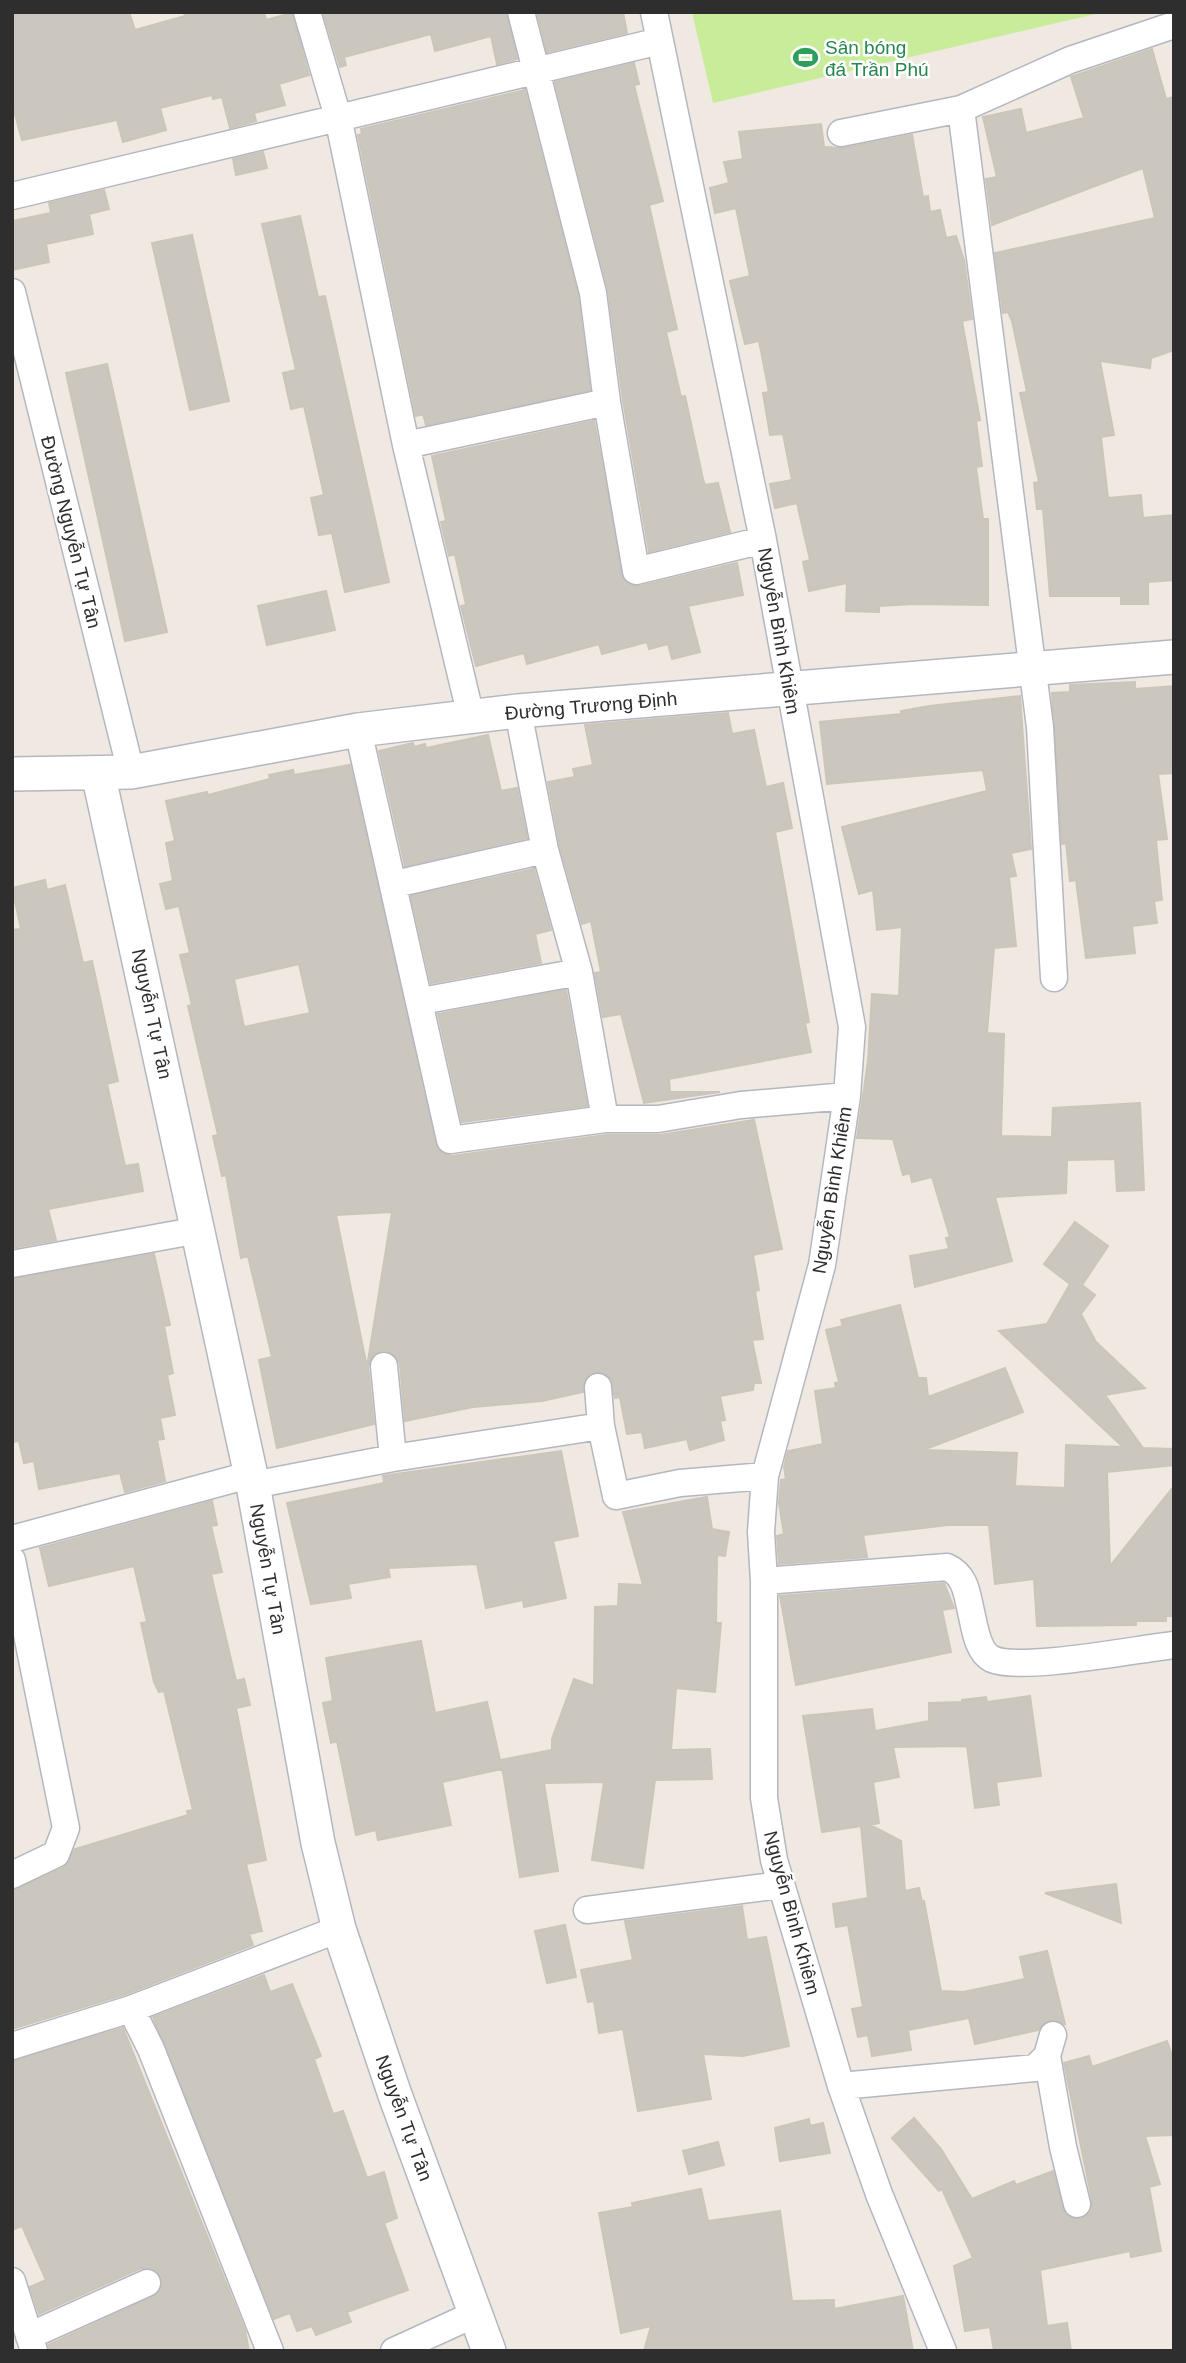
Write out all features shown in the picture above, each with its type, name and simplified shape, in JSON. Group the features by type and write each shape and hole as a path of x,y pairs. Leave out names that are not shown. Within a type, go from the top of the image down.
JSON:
{"street":[{"path":"307,12 338,117 406,445 471,717"},
{"path":"520,12 593,293 607,402 636,571 763,540"},
{"name":"Nguyễn Bình Khiêm","path":"654,12 763,540 852,1027 847,1096 822,1265 765,1476 761,1532 764,1581 764,1798 780,1885 841,2086 879,2194 943,2351"},
{"path":"841,133 961,109 1070,60 1174,25"},
{"path":"12,197 660,41"},
{"path":"961,109 1033,667 1049,849 1054,978"},
{"name":"Đường Nguyễn Tự Tân","path":"12,292 131,772"},
{"path":"406,445 607,402"},
{"name":"Đường Trương Định","path":"12,774 131,772 358,730 518,711 790,691 1033,667 1174,657"},
{"path":"518,711 545,850 579,972 605,1119"},
{"path":"358,730 395,884 450,1140 605,1119 658,1119 741,1105 847,1096"},
{"name":"Nguyễn Tự Tân","path":"97,773 199,1230 251,1480 318,1843 340,1929 395,2095 489,2351"},
{"path":"395,884 545,850"},
{"path":"421,1001 579,972"},
{"path":"12,1264 199,1230"},
{"path":"384,1366 393,1458"},
{"path":"598,1387 601,1426 617,1496 680,1483 765,1476"},
{"path":"12,1539 251,1480 601,1426"},
{"path":"12,1560 66,1828 56,1854 12,1875"},
{"path":"764,1581 947,1567 959,1572 965,1584 984,1653 993,1659 1031,1662 1174,1645"},
{"path":"587,1910 780,1885"},
{"path":"12,2046 131,2008 340,1929"},
{"path":"131,2008 151,2049 270,2351"},
{"path":"841,2086 998,2074 1035,2068 1050,2046 1063,2147 1077,2204"},
{"path":"12,2281 32,2343 147,2283"},
{"path":"394,2351 475,2314"}],"green space":[{"name":"Sân bóng đá Trần Phú","path":"692,12 1104,12 713,103"}],"building":[{"path":"12,12 129,12 135,30 185,16 184,12 264,12 266,20 292,13 309,75 279,84 285,105 254,113 256,121 230,128 222,97 213,99 212,95 160,108 166,130 123,142 117,120 22,140 12,103"},
{"path":"323,12 506,12 517,59 497,64 491,36 435,51 431,34 344,57 346,65 340,67"},
{"path":"537,12 623,12 627,33 547,52"},
{"path":"1152,49 1166,99 1174,97 1174,350 1151,358 1150,368 1100,361 1114,435 1101,437 1108,498 1141,495 1143,518 1174,515 1174,580 1148,582 1148,604 1121,604 1121,596 1050,596 1043,509 1037,509 1034,483 1039,482 1020,393 1027,392 1012,321 1008,312 1003,313 995,253 1155,218 1143,168 992,225 986,179 997,177 983,117 1021,109 1026,133 1084,118 1071,77"},
{"path":"634,63 639,84 634,85 663,201 649,205 677,329 666,332 681,397 685,396 703,479 705,485 718,483 730,532 649,552 623,400 608,289 555,82"},
{"path":"525,90 578,296 590,390 426,425 423,414 416,416 358,135 362,134 361,129"},
{"path":"821,124 824,147 844,148 912,135 923,197 928,196 930,212 940,210 946,238 956,236 964,260 972,319 962,321 980,420 976,421 982,466 976,467 983,519 988,519 988,605 914,604 879,606 879,612 846,611 847,583 809,591 803,562 810,560 797,503 775,508 770,484 792,480 783,434 770,435 763,393 769,392 759,341 745,344 730,281 750,276 736,208 715,213 710,188 729,183 724,162 743,159 739,132"},
{"path":"263,152 267,168 236,175 233,159"},
{"path":"104,190 109,209 89,214 93,234 46,244 49,262 12,270 12,221 51,213 49,203"},
{"path":"300,216 318,297 325,296 389,582 345,592 332,533 319,535 311,498 324,495 304,406 291,409 283,373 296,370 262,224"},
{"path":"192,235 229,401 190,410 152,243"},
{"path":"107,364 167,632 125,641 66,373"},
{"path":"594,421 624,581 640,586 737,563 743,595 688,606 700,652 672,659 668,644 649,649 647,642 602,654 599,644 527,664 524,653 476,666 461,606 466,605 455,554 449,556 441,522 446,521 432,456"},
{"path":"326,591 335,630 267,645 258,606"},
{"path":"1135,682 1135,689 1174,686 1174,773 1158,774 1167,839 1156,840 1162,900 1154,901 1157,923 1132,926 1135,953 1086,958 1076,880 1070,881 1066,843 1062,844 1052,693 1070,692 1070,685"},
{"path":"1020,696 1031,849 1011,853 1016,876 1009,877 1016,946 994,948 987,1033 1004,1034 1001,1136 1052,1137 1053,1108 1140,1103 1144,1190 1117,1191 1115,1159 1067,1160 1066,1193 995,1197 1012,1261 915,1287 910,1256 949,1249 946,1238 950,1237 932,1177 912,1182 910,1173 903,1175 893,1139 857,1138 868,1061 872,994 899,996 902,927 877,930 873,890 859,894 842,827 987,791 983,770 827,784 820,722 901,714 901,711 929,706"},
{"path":"728,713 732,734 754,730 766,787 783,783 792,828 775,832 809,1022 805,1023 811,1052 669,1079 670,1092 720,1092 644,1103 621,1014 603,1017 595,973 601,972 591,921 582,924 560,846 548,782 575,777 573,769 593,765 585,725"},
{"path":"488,735 501,791 517,788 527,838 405,866 379,751 413,743 414,747 425,744 426,748"},
{"path":"350,765 439,1151 452,1156 606,1135 660,1135 754,1120 782,1249 753,1255 759,1290 755,1291 763,1339 752,1340 761,1383 754,1383 753,1390 720,1396 725,1420 720,1421 724,1440 690,1450 687,1439 645,1448 642,1432 627,1434 620,1397 615,1398 611,1379 597,1371 584,1380 583,1392 542,1401 473,1407 405,1421 400,1364 391,1352 383,1350 374,1354 368,1367 374,1424 277,1448 259,1360 272,1357 248,1256 241,1258 226,1175 222,1176 213,1136 218,1135 188,1006 192,1005 180,955 190,953 179,906 166,909 160,884 173,881 166,843 175,841 166,801 207,792 208,795 270,779 269,775 293,770 294,775","holes":["299,964 310,1013 244,1027 234,979","392,1212 367,1367 336,1215"]},
{"path":"534,869 551,930 535,934 541,963 431,983 411,896"},
{"path":"45,880 47,890 65,885 83,963 92,961 118,1081 107,1084 125,1166 138,1164 143,1191 48,1209 56,1240 12,1248 12,930 21,929 12,888"},
{"path":"566,990 587,1106 462,1122 438,1014"},
{"path":"1075,1222 1108,1246 1082,1285 1095,1295 1081,1314 1096,1342 1145,1388 1105,1395 1143,1448 1174,1449 1174,1465 1107,1472 1110,1566 1174,1486 1174,1616 1166,1616 1166,1621 1136,1621 1136,1625 1037,1626 1034,1579 995,1584 989,1525 948,1525 863,1535 867,1557 779,1564 777,1536 784,1534 779,1503 781,1480 786,1479 784,1467 788,1451 823,1444 815,1391 836,1388 835,1383 839,1382 826,1330 843,1326 841,1320 900,1305 918,1378 926,1378 928,1397 1005,1368 1023,1412 923,1450 1017,1453 1015,1486 1065,1488 1066,1445 1123,1447 999,1331 1047,1324 1070,1284 1044,1264"},
{"path":"154,1254 170,1325 164,1326 173,1373 167,1375 175,1415 160,1418 164,1439 157,1440 165,1481 125,1492 120,1473 39,1489 34,1461 24,1463 19,1441 12,1442 12,1279"},
{"path":"561,1451 578,1536 553,1541 566,1598 524,1607 523,1600 486,1608 477,1564 388,1568 390,1577 348,1584 351,1598 311,1604 287,1503 384,1483 383,1476"},
{"path":"707,1497 712,1529 729,1532 725,1556 717,1555 716,1623 721,1623 715,1692 676,1688 671,1750 710,1749 712,1779 655,1780 643,1868 592,1860 604,1782 544,1783 558,1871 520,1877 501,1760 552,1750 552,1739 574,1679 594,1686 595,1607 618,1606 619,1584 643,1585 623,1512"},
{"path":"212,1501 217,1525 211,1526 222,1572 211,1574 236,1681 244,1679 250,1705 236,1708 266,1860 246,1864 262,1931 249,1934 253,1945 126,1994 12,2029 12,1891 63,1868 75,1849 188,1815 187,1811 193,1810 164,1691 159,1692 154,1682 141,1623 147,1622 134,1566 49,1586 40,1548"},
{"path":"944,1583 954,1608 942,1610 951,1652 796,1685 780,1596"},
{"path":"421,1641 435,1713 487,1702 502,1769 442,1782 451,1825 378,1840 376,1830 356,1835 337,1741 331,1743 323,1703 333,1701 326,1658"},
{"path":"1030,1696 1041,1776 996,1782 999,1805 975,1808 967,1746 893,1747 899,1777 873,1782 879,1823 870,1825 901,1841 905,1891 919,1888 922,1902 924,1901 941,1991 963,1992 1025,1979 1020,1957 1047,1951 1065,2024 1050,2020 1038,2030 975,2044 969,2018 908,2030 911,2050 872,2056 868,2035 858,2037 852,2009 863,2007 848,1925 836,1927 833,1904 868,1898 861,1826 822,1832 803,1716 872,1709 875,1731 929,1721 929,1703 962,1702 986,1697 987,1702"},
{"path":"1116,1884 1121,1923 1045,1893"},
{"path":"742,1906 747,1940 766,1937 789,2046 743,2056 703,2054 711,2099 638,2111 623,2029 599,2033 594,2001 588,2002 581,1970 633,1960 625,1921"},
{"path":"565,1925 576,1977 547,1983 535,1931"},
{"path":"264,1975 270,1992 292,1984 321,2056 314,2059 333,2114 343,2111 367,2178 384,2172 397,2218 384,2223 408,2290 347,2312 351,2322 316,2335 312,2326 297,2331 290,2313 274,2319 153,2017"},
{"path":"123,2028 245,2330 249,2351 49,2351 48,2345 153,2297 163,2284 157,2271 141,2268 39,2314 30,2287 46,2280 22,2226 12,2230 12,2061"},
{"path":"1167,2041 1174,2061 1174,2135 1145,2136 1160,2184 1149,2187 1161,2251 1131,2257 1130,2251 1040,2270 1047,2326 1067,2323 1071,2351 994,2351 990,2327 965,2331 954,2266 973,2258 942,2189 939,2191 892,2138 914,2118 941,2149 972,2199 1014,2181 1016,2185 1053,2171 1065,2214 1081,2219 1092,2209 1092,2200 1064,2063 1089,2056 1092,2067"},
{"path":"809,2119 810,2126 823,2123 830,2153 780,2161 775,2128"},
{"path":"718,2142 724,2165 689,2174 683,2151"},
{"path":"701,2189 708,2221 780,2211 792,2301 834,2300 834,2309 903,2296 913,2351 644,2351 651,2326 621,2333 599,2213 633,2207 632,2203"}],"place":[{"name":"Sân bóng đá Trần Phú","path":"805,58"}]}
